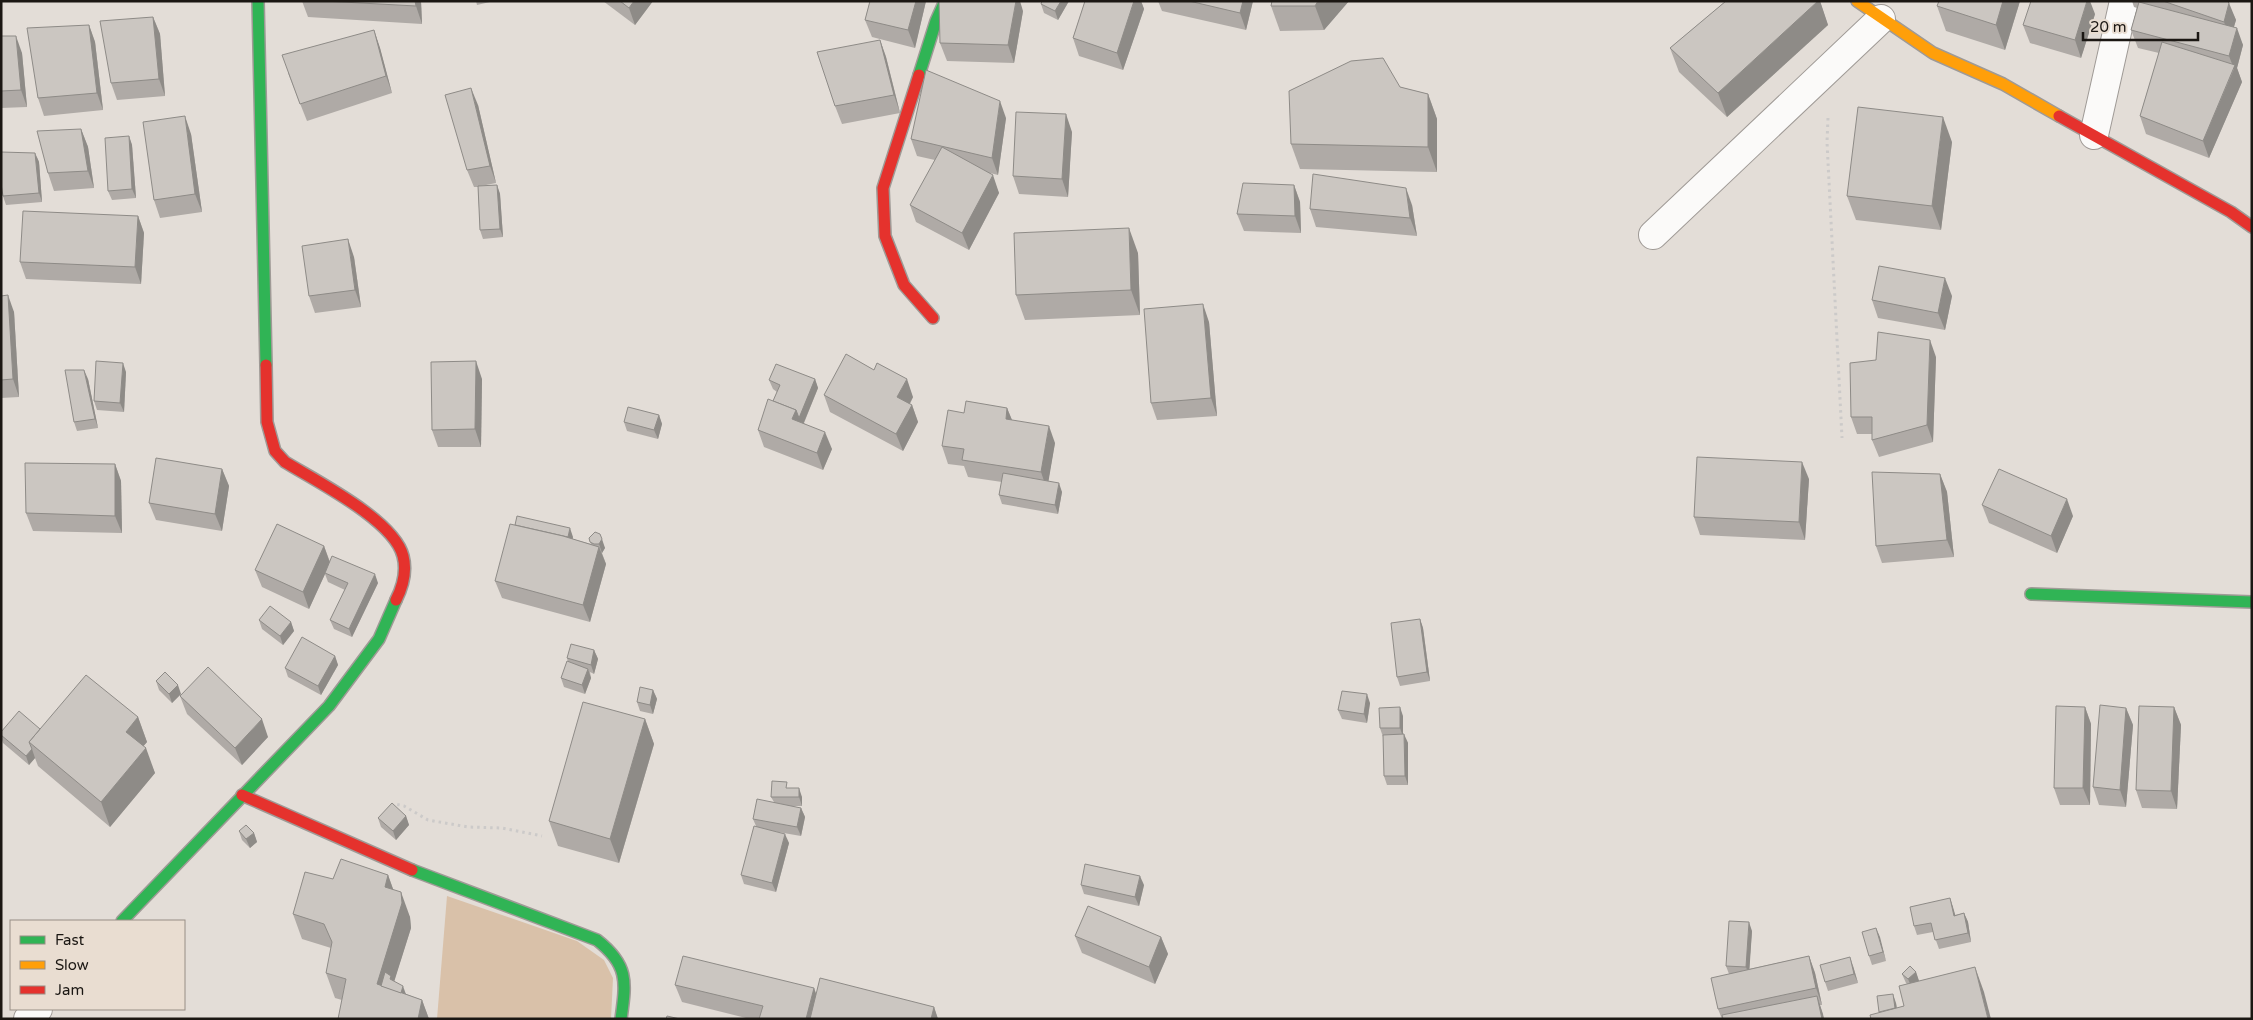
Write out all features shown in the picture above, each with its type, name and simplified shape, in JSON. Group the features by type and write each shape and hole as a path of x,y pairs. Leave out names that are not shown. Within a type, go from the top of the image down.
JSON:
{"street":[{"path":"123,920 242,794 329,706 379,639 404,584 403,555 391,535 364,510 285,462 275,452 267,422 258,1"},
{"path":"933,318 904,285 885,236 883,188 936,20 945,1"},
{"path":"1857,1 1933,53 2003,84 2231,212 2252,227"},
{"path":"2094,135 2124,1"},
{"path":"1653,235 1881,19"},
{"path":"2031,594 2252,602"},
{"path":"242,794 399,865 597,940 611,950 621,961 625,986 620,1019"},
{"path":"28,1019 37,1010"}],"path":[{"path":"1830,68 1826,142 1842,438"},
{"path":"363,849 373,832 395,804 404,806 428,820 468,827 502,828 542,836"}],"shaded area":[{"path":"447,896 577,941 604,960 613,978 611,1019 437,1019"}],"building":[{"path":"324,1 415,1 416,6"},
{"path":"620,1 634,1 629,8"},
{"path":"870,1 916,1 908,30 865,20"},
{"path":"939,1 1016,1 1008,45 940,43"},
{"path":"1042,1 1061,1 1055,11 1041,4"},
{"path":"1085,1 1134,1 1117,53 1073,38"},
{"path":"1189,1 1243,1 1240,13"},
{"path":"1272,1 1318,1 1315,6 1271,6"},
{"path":"1726,1 1818,1 1718,93 1670,48"},
{"path":"1939,1 2003,1 1996,25 1937,6"},
{"path":"2031,1 2087,1 2075,40 2023,25"},
{"path":"2163,1 2227,1 2229,3 2224,22"},
{"path":"2139,2 2237,28 2229,56 2131,30"},
{"path":"153,17 159,79 111,83 100,21"},
{"path":"89,25 97,93 38,98 27,28"},
{"path":"374,30 386,76 300,104 282,55"},
{"path":"1,36 16,36 21,90 1,91"},
{"path":"880,40 894,95 835,106 817,52"},
{"path":"2162,42 2235,65 2203,141 2140,116"},
{"path":"1383,58 1400,87 1428,94 1428,147 1291,144 1289,91 1351,61"},
{"path":"926,70 1000,101 992,158 911,139"},
{"path":"471,88 490,166 467,170 445,95"},
{"path":"1858,107 1943,117 1932,206 1847,196"},
{"path":"1016,112 1066,114 1062,179 1013,176"},
{"path":"185,116 195,194 154,200 143,122"},
{"path":"81,129 88,171 48,173 37,131"},
{"path":"129,136 132,189 108,191 105,138"},
{"path":"942,147 993,175 962,233 910,205"},
{"path":"1,152 35,153 39,193 3,196"},
{"path":"1313,174 1406,188 1410,218 1310,209"},
{"path":"1243,183 1294,185 1295,216 1237,214"},
{"path":"497,185 500,229 480,230 478,186"},
{"path":"23,211 138,216 135,267 20,262"},
{"path":"1129,228 1131,290 1016,295 1014,233"},
{"path":"348,239 355,290 309,296 302,246"},
{"path":"1879,266 1945,278 1938,313 1872,300"},
{"path":"8,295 13,379 1,380 1,296"},
{"path":"1203,304 1211,398 1151,403 1144,309"},
{"path":"1878,332 1930,340 1927,425 1872,440 1872,417 1851,417 1850,363 1876,360"},
{"path":"846,354 874,370 877,363 907,379 897,397 912,405 896,434 824,395"},
{"path":"96,361 123,363 120,403 94,401"},
{"path":"476,361 475,429 432,430 431,362"},
{"path":"776,364 815,379 799,418 796,410 773,401 780,385 769,380"},
{"path":"65,370 84,370 95,419 74,422"},
{"path":"768,399 796,410 792,419 825,432 817,453 758,430"},
{"path":"966,401 1007,408 1006,419 1049,426 1041,472 962,460 964,449 942,446 948,410 964,413"},
{"path":"628,407 659,415 654,430 624,422"},
{"path":"1697,457 1802,462 1799,522 1694,517"},
{"path":"156,458 222,469 215,514 149,503"},
{"path":"25,463 115,464 115,516 26,513"},
{"path":"1999,469 2067,499 2051,536 1982,505"},
{"path":"1872,472 1940,474 1947,540 1876,546"},
{"path":"1003,473 1059,483 1055,505 999,495"},
{"path":"517,516 570,528 568,537 515,525"},
{"path":"277,524 324,546 303,592 255,570"},
{"path":"510,524 563,536 599,547 583,605 495,581"},
{"path":"595,532 600,534 602,539 599,544 590,542 589,538"},
{"path":"332,556 375,574 349,629 330,620 348,583 325,573"},
{"path":"270,606 291,622 280,636 259,620"},
{"path":"1420,619 1427,672 1397,677 1391,623"},
{"path":"302,637 335,656 318,686 285,668"},
{"path":"571,644 594,650 591,665 567,658"},
{"path":"567,661 588,669 582,685 561,678"},
{"path":"208,667 262,719 235,748 180,696"},
{"path":"165,672 178,685 169,694 156,681"},
{"path":"86,675 138,717 126,732 146,748 101,802 29,742"},
{"path":"640,687 653,690 650,705 637,702"},
{"path":"1342,691 1367,694 1364,714 1338,710"},
{"path":"583,702 645,719 610,839 549,821"},
{"path":"2100,705 2126,708 2120,790 2093,787"},
{"path":"2056,706 2085,707 2083,788 2054,788"},
{"path":"2139,706 2174,707 2171,791 2136,790"},
{"path":"1400,707 1400,728 1380,728 1379,708"},
{"path":"19,711 40,729 29,742 32,749 26,756 1,735 1,732"},
{"path":"1404,734 1405,776 1384,776 1383,735"},
{"path":"772,781 787,782 786,788 799,788 799,797 771,797"},
{"path":"757,799 801,808 797,827 753,819"},
{"path":"392,803 406,816 393,831 378,818"},
{"path":"246,825 254,833 246,839 239,831"},
{"path":"754,826 785,834 772,883 741,875"},
{"path":"341,859 388,875 385,887 401,892 402,903 377,984 422,1000 418,1019 338,1019 346,979 326,973 332,942 324,924 293,914 305,872 333,879"},
{"path":"1085,864 1140,876 1135,897 1081,885"},
{"path":"1950,898 1954,916 1964,913 1968,933 1935,940 1931,923 1914,926 1910,907"},
{"path":"1088,906 1161,937 1149,967 1075,936"},
{"path":"1729,921 1749,922 1746,967 1726,966"},
{"path":"1876,928 1883,952 1869,956 1862,932"},
{"path":"683,956 814,988 806,1019 759,1019 763,1006 675,985"},
{"path":"1809,956 1816,988 1718,1009 1711,978"},
{"path":"1850,957 1854,974 1825,982 1820,965"},
{"path":"1910,966 1916,972 1908,979 1902,974"},
{"path":"1975,967 1988,1019 1871,1019 1870,1015 1904,1006 1899,986"},
{"path":"385,972 391,976 390,979 403,986 401,993 381,986"},
{"path":"820,978 934,1007 931,1019 810,1019"},
{"path":"1893,994 1895,1008 1879,1012 1877,996"},
{"path":"1817,996 1822,1019 1723,1019 1722,1015"},
{"path":"667,1016 680,1019 666,1019"}],"traffic: fast":[{"path":"258,1 266,365"},
{"path":"919,75 936,21 945,1"},
{"path":"2031,594 2252,602"},
{"path":"123,920 329,706 379,639 396,600"},
{"path":"412,870 597,940 615,958 623,975 624,995 621,1019"}],"traffic: slow":[{"path":"1857,1 1933,53 2003,84 2059,116"}],"traffic: jam":[{"path":"919,75 883,188 885,236 904,285 933,318"},
{"path":"2059,116 2231,212 2252,227"},
{"path":"266,365 267,422 275,451 285,462 370,515 397,542 405,567 401,589 396,600"},
{"path":"242,795 412,870"}]}
